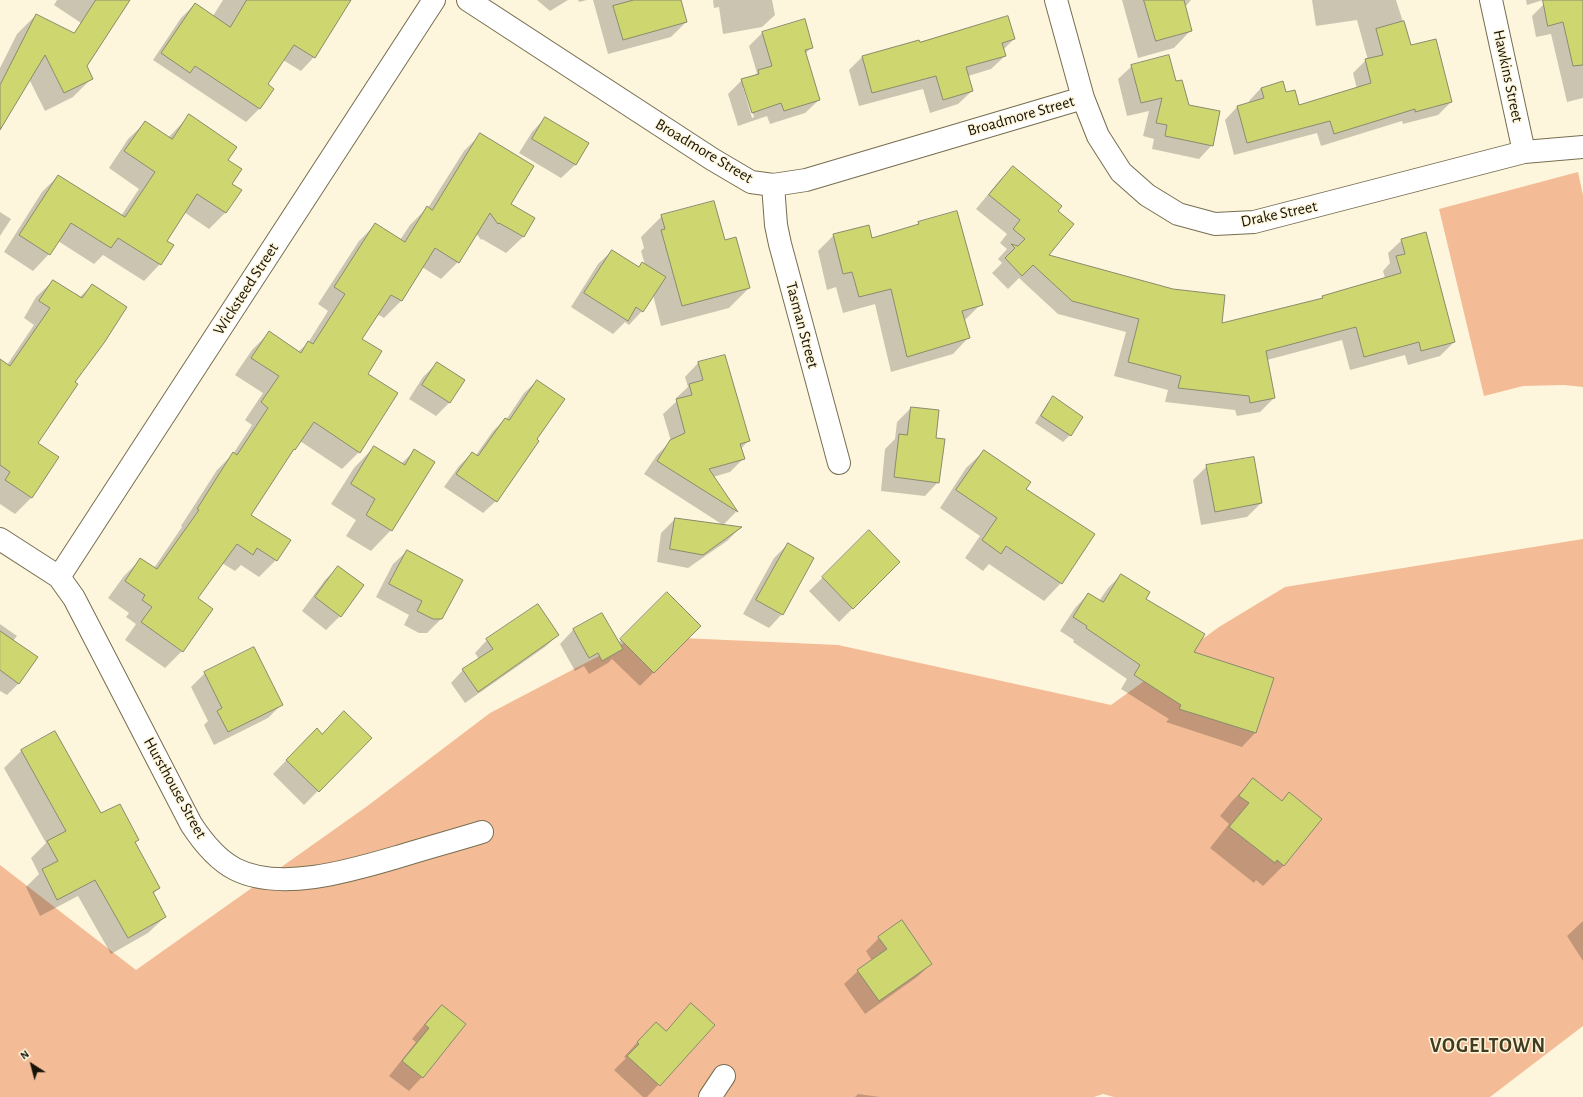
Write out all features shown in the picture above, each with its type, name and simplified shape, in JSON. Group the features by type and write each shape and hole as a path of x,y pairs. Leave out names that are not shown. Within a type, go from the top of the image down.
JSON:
{"street":[{"name":"Wicksteed Street","path":"59,577 434,0"},
{"name":"Broadmore Street","path":"468,0 712,159 751,182 773,185 806,180 1082,98"},
{"name":"Drake Street","path":"1056,0 1082,98 1098,136 1121,172 1146,195 1178,214 1216,224 1254,222 1524,152 1583,147"},
{"name":"Hawkins Street","path":"1491,0 1524,152"},
{"name":"Tasman Street","path":"773,185 774,209 779,237 839,463"},
{"name":"Hursthouse Street","path":"0,540 59,577 74,598 191,824 202,841 219,858 234,869 254,876 278,880 305,878 353,870 482,832"},
{"path":"710,1097 724,1076"}],"shaded area":[{"path":"1578,172 1583,195 1583,387 1564,385 1523,386 1484,396 1439,209"},
{"path":"1583,539 1583,1026 1490,1097 1114,1097 1103,1094 1094,1097 0,1097 0,865 136,970 366,807 490,713 637,636 838,645 1111,705 1219,627 1285,587"}],"building":[{"path":"96,0 130,0 87,66 93,79 64,93 45,55 0,130 0,85 36,14 74,33"},
{"path":"247,0 351,0 315,58 294,45 268,84 274,89 260,109 195,66 190,73 161,53 195,3 230,27"},
{"path":"634,0 681,0 687,22 623,40 613,6"},
{"path":"1144,0 1184,0 1192,31 1156,41"},
{"path":"1543,0 1583,0 1583,65 1573,66 1563,22 1548,26"},
{"path":"1008,16 1015,39 1002,43 1006,56 966,67 973,91 943,100 936,76 872,93 862,56 919,40 920,42"},
{"path":"805,19 813,48 805,50 820,100 784,111 781,103 752,113 741,79 759,74 758,70 772,66 762,32"},
{"path":"1404,21 1411,45 1436,39 1452,102 1415,112 1415,109 1334,134 1330,121 1247,143 1237,106 1264,98 1261,88 1283,81 1286,92 1295,90 1299,105 1371,83 1365,59 1383,55 1376,29"},
{"path":"1169,55 1176,81 1182,80 1189,105 1220,111 1213,146 1165,136 1167,125 1156,123 1162,98 1141,103 1131,65"},
{"path":"189,114 237,147 228,160 242,169 232,184 242,190 226,213 197,194 167,241 174,245 161,265 118,238 111,248 71,223 50,255 19,235 58,175 125,217 155,172 124,151 145,121 172,139"},
{"path":"545,117 589,143 576,165 532,139"},
{"path":"480,133 534,166 511,204 535,218 524,237 499,223 498,224 490,213 459,263 435,248 402,301 391,295 362,339 382,351 368,374 398,393 360,453 314,422 295,450 294,449 251,515 291,540 277,561 257,548 253,555 237,544 198,598 213,609 183,652 141,622 152,607 142,600 145,595 125,581 140,558 157,569 199,510 197,509 233,452 237,455 268,408 261,402 279,376 251,358 269,331 301,353 308,341 313,344 345,294 334,287 375,223 405,242 427,206 432,210"},
{"path":"1013,166 1062,206 1058,211 1074,224 1049,255 1173,289 1225,295 1222,323 1323,298 1322,296 1401,273 1396,256 1405,254 1401,239 1426,232 1455,342 1421,351 1419,342 1364,357 1356,327 1266,351 1275,398 1250,403 1249,396 1178,388 1181,376 1128,362 1139,319 1072,301 1033,265 1022,276 1005,258 1015,248 1011,244 1018,246 1025,239 1013,229 1020,220 989,195"},
{"path":"714,201 725,240 736,237 750,288 682,306 661,230 665,229 661,215"},
{"path":"957,211 983,305 962,311 970,338 907,357 891,289 859,297 852,272 843,274 833,234 869,225 872,238 919,224 918,222"},
{"path":"612,250 639,267 642,262 666,277 643,312 636,307 628,321 584,293"},
{"path":"53,280 82,298 92,284 127,307 104,343 75,382 78,384 38,443 59,457 32,498 5,480 10,472 0,465 0,359 10,366 50,308 39,301"},
{"path":"725,355 750,441 740,444 745,459 709,469 738,512 657,461 670,440 685,433 676,399 692,395 689,384 703,380 698,362"},
{"path":"437,362 465,380 450,403 422,385"},
{"path":"537,380 565,399 537,439 539,441 497,502 456,474 472,452 478,456 505,418 509,420"},
{"path":"1053,396 1083,417 1071,436 1041,416"},
{"path":"911,407 939,410 936,438 945,439 939,483 894,477 899,434 907,435"},
{"path":"374,446 405,465 414,449 435,462 392,531 366,515 375,499 351,484"},
{"path":"984,450 1031,482 1026,489 1095,534 1062,584 1006,546 1001,554 982,540 997,518 956,490"},
{"path":"1254,457 1262,503 1215,512 1206,465"},
{"path":"675,518 742,527 703,555 670,549"},
{"path":"869,530 900,562 853,609 822,577"},
{"path":"788,543 814,558 783,615 756,600"},
{"path":"407,550 463,580 442,619 433,619 417,611 422,601 389,584"},
{"path":"338,566 364,585 341,617 315,597"},
{"path":"1121,574 1150,592 1146,599 1205,634 1194,652 1274,678 1256,733 1179,709 1181,705 1134,675 1140,665 1086,628 1087,626 1073,617 1088,593 1103,602"},
{"path":"667,592 701,626 654,673 620,639"},
{"path":"538,604 559,635 478,692 462,669 493,649 486,639"},
{"path":"602,613 623,649 602,661 598,653 589,658 573,629"},
{"path":"0,631 38,657 19,684 0,670"},
{"path":"254,647 283,705 228,732 217,711 222,708 204,672"},
{"path":"344,711 372,738 319,792 286,760 317,728 322,734"},
{"path":"55,731 101,813 120,804 139,840 135,842 160,888 153,892 166,917 128,938 95,880 57,900 42,869 58,861 47,841 66,831 21,750"},
{"path":"1253,778 1282,801 1289,792 1322,819 1284,866 1277,860 1275,863 1229,827 1249,803 1239,796"},
{"path":"902,920 932,964 879,1001 857,970 887,949 878,937"},
{"path":"691,1003 715,1025 660,1086 627,1056 639,1044 637,1042 656,1022 666,1031"},
{"path":"442,1005 466,1024 423,1078 402,1061 429,1028 425,1025"}],"district":[{"name":"VOGELTOWN","path":"1488,1046"}]}
